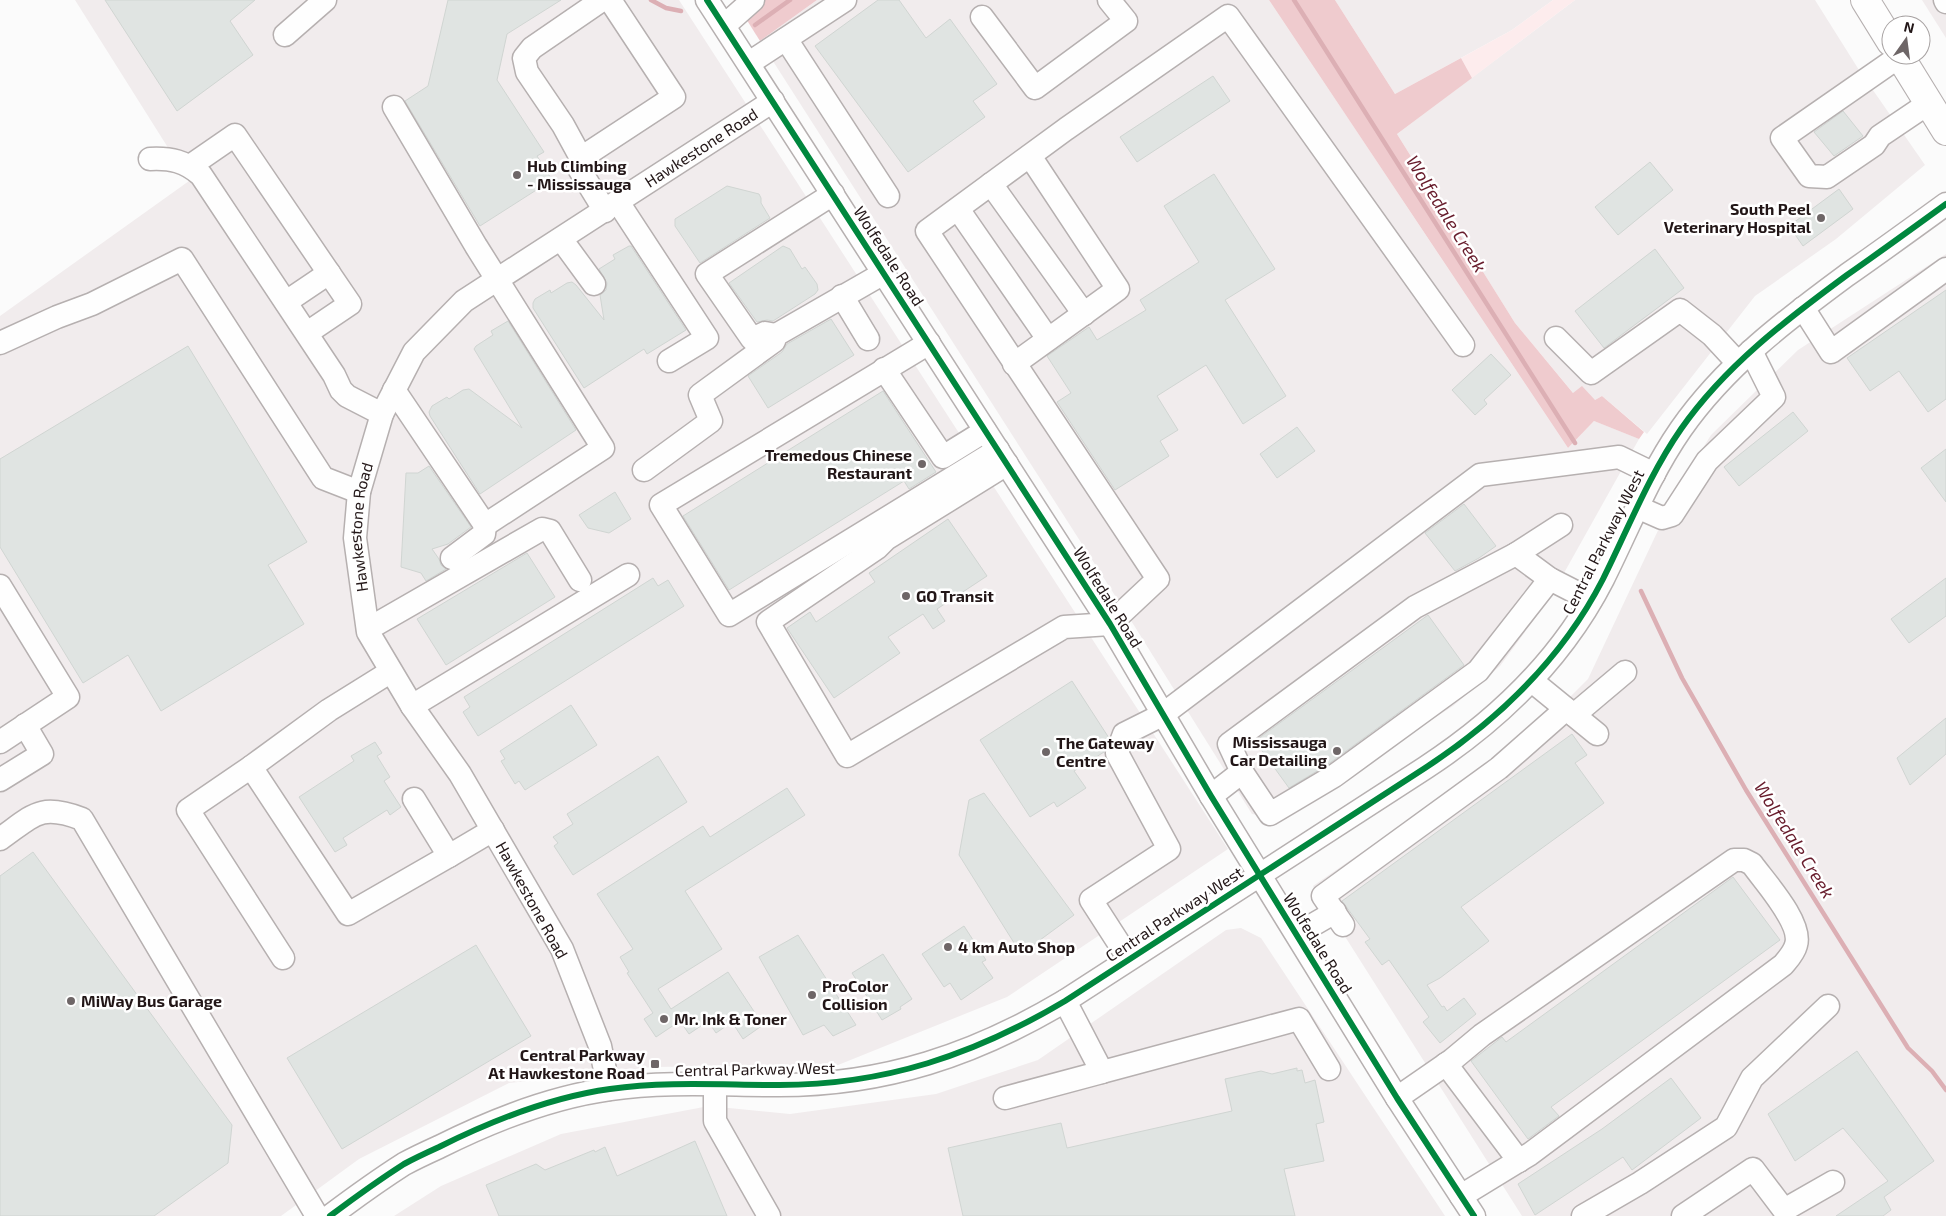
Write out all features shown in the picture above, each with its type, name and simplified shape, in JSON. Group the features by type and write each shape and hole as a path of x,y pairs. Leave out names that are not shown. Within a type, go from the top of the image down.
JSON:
{"main road":[{"path":"1865,0 1881,26"},
{"path":"1906,65 1946,131"}],"street":[{"path":"285,35 325,0"},
{"path":"581,158 563,125 527,72 524,58 532,48 602,0"},
{"path":"610,0 674,97 581,158 578,168 612,206 707,338 669,361"},
{"name":"Wolfedale Road","path":"707,0 725,25 1110,624 1211,796 1397,1098 1474,1216"},
{"path":"725,25 753,0"},
{"path":"749,63 845,0"},
{"path":"982,17 1034,88 1126,21 1109,0"},
{"path":"1002,457 886,539 877,548 768,622 847,756 1064,627 1110,624 1158,579 927,231 1228,16 1463,345"},
{"path":"786,39 888,196"},
{"path":"1881,63 1782,138 1809,176 1827,177 1874,145 1880,136 1929,103"},
{"name":"Hawkestone Road","path":"609,1089 600,1046 562,949 460,774 390,672 368,629 355,538 359,492 382,414 414,352 464,301 773,101"},
{"path":"394,107 476,246 603,448 485,525"},
{"path":"190,166 235,135 350,304 306,333"},
{"path":"1014,364 1118,289 1030,156"},
{"path":"150,159 172,159 190,166 201,175 334,375 341,390 347,396 382,414"},
{"path":"991,184 1084,314"},
{"path":"833,194 707,274 752,340 765,334 776,335 884,273"},
{"name":"Central Parkway West","path":"330,1216 406,1164 476,1128 545,1104 609,1089 666,1084 779,1085 832,1083 883,1076 957,1054 1034,1019 1065,1000 1460,746 1490,721 1550,661 1580,619 1654,474 1680,429 1708,394 1778,326 1946,204"},
{"path":"958,209 1048,340"},
{"path":"562,239 594,284"},
{"path":"0,343 57,316 92,304 182,259 323,478 359,492"},
{"path":"1803,308 1830,352 1946,269"},
{"path":"286,302 328,273"},
{"path":"842,296 868,339"},
{"path":"1556,338 1591,374 1680,310 1744,357 1774,397 1707,461 1672,515 1662,518 1638,507"},
{"path":"644,470 711,421 700,395 774,341 776,335"},
{"path":"929,343 884,368 661,505 729,615 1002,457"},
{"path":"884,368 943,457 985,430"},
{"path":"394,390 485,525 484,534 452,558"},
{"path":"1129,959 1091,900 1169,849 1117,753 1124,734 1162,715 1480,474 1618,457 1654,474"},
{"path":"1550,579 1478,671 1334,776 1270,814 1242,772 1229,744 1415,606 1516,554 1561,525"},
{"path":"368,629 542,529 550,530 580,580"},
{"path":"1516,554 1550,579 1591,600"},
{"path":"412,706 628,575"},
{"path":"0,586 68,698 0,742"},
{"path":"283,958 188,810 251,767 328,710 390,672"},
{"path":"1297,934 1339,918 1323,896 1499,768 1570,712 1625,672"},
{"path":"1532,681 1597,734"},
{"path":"0,780 42,754 25,725"},
{"path":"251,767 348,914 493,830"},
{"path":"1211,796 1242,772"},
{"path":"414,799 449,856"},
{"path":"0,839 42,811 61,812 82,820 317,1216"},
{"path":"1397,1098 1446,1064 1482,1035 1734,860 1744,860 1752,864 1794,922 1797,943 1792,955 1783,965 1519,1161 1461,1196"},
{"path":"1065,1000 1102,1072"},
{"path":"1583,1216 1640,1183 1726,1127 1752,1078 1828,1006"},
{"path":"1005,1098 1299,1020 1329,1069"},
{"path":"1446,1064 1519,1161"},
{"path":"715,1083 715,1120 769,1216"},
{"path":"1683,1216 1752,1169 1784,1210 1833,1182"}],"shaded area":[{"path":"75,0 679,0 1228,849 1007,997 838,1065 653,1067 509,1083 359,1159 281,1216 0,1216 0,316 189,181"},
{"path":"762,0 817,0 760,41 743,14"},
{"path":"817,0 1269,0 1568,448 1594,421 1639,439 1550,598 1500,666 1453,706 1278,819 1252,814 1130,619 760,41"},
{"path":"1269,0 1335,0 1395,94 1461,58 1472,78 1397,134 1515,323 1573,393 1582,386 1595,400 1602,396 1644,432 1639,439 1594,421 1568,448"},
{"path":"1335,0 1553,0 1512,30 1395,94"},
{"path":"1553,0 1575,0 1472,78 1461,58 1512,30"},
{"path":"1575,0 1815,0 1859,70 1925,165 1836,239 1755,296 1647,434 1602,396 1595,400 1574,394 1515,323 1397,134"},
{"path":"1922,0 1946,0 1946,38"},
{"path":"1946,254 1946,1216 1522,1216 1313,886 1533,734 1588,679 1678,488 1711,435 1798,350"},
{"path":"1241,928 1261,938 1445,1216 394,1216 441,1186 561,1134 709,1106 790,1114 936,1094 1038,1060 1226,930"}],"building":[{"path":"105,0 255,0 230,21 253,55 177,111"},
{"path":"448,0 561,0 507,34 497,80 544,152 537,156 552,180 480,226 405,101 428,86"},
{"path":"878,0 899,0 926,38 950,19 997,84 973,101 985,117 908,172 815,46"},
{"path":"1213,76 1230,101 1137,162 1120,137"},
{"path":"1843,111 1863,136 1834,156 1814,132"},
{"path":"1650,162 1673,190 1618,235 1595,207"},
{"path":"1214,174 1275,269 1225,300 1286,396 1243,424 1206,365 1157,396 1178,430 1160,441 1169,456 1115,490 1057,402 1071,393 1047,356 1089,327 1097,340 1146,310 1140,300 1199,262 1164,206"},
{"path":"727,186 759,194 761,203 770,218 700,263 675,226 675,219"},
{"name":"South Peel Veterinary Hospital","path":"1839,189 1853,209 1803,246 1789,226"},
{"path":"631,246 686,330 647,354 644,349 584,388 533,308 533,303 535,299 550,290 551,293 572,282 604,320 600,295 606,290 607,283 599,269 615,259 613,255"},
{"path":"783,246 790,249 802,269 805,267 817,284 818,290 815,294 773,321 757,322 729,283"},
{"path":"1655,249 1684,288 1604,348 1575,311"},
{"path":"1946,290 1946,399 1928,412 1899,371 1870,391 1847,358"},
{"path":"831,319 854,355 768,408 748,376 782,352 787,344"},
{"path":"508,321 576,430 480,494 429,412 432,406 447,397 449,399 463,390 469,389 522,428 474,349 493,335 491,331"},
{"path":"188,346 307,542 268,565 304,624 161,711 128,655 83,683 0,547 0,459"},
{"path":"1491,354 1511,375 1484,400 1487,404 1475,415 1452,390"},
{"path":"883,391 936,472 909,489 904,481 729,590 683,516"},
{"path":"1793,412 1808,431 1739,486 1724,467"},
{"path":"1297,427 1315,451 1277,478 1260,454"},
{"path":"1946,449 1946,502 1921,468"},
{"path":"429,466 471,527 448,544 432,549 441,565 446,569 426,581 421,573 401,567 406,473 418,473"},
{"path":"615,492 631,519 609,533 588,528 579,515"},
{"path":"1464,504 1496,546 1455,571 1425,533"},
{"name":"GO Transit","path":"948,519 987,576 937,609 945,621 933,629 923,614 888,637 900,653 834,698 787,628 810,612 816,622 875,582 869,573"},
{"path":"527,553 555,597 446,665 417,619"},
{"path":"653,578 658,586 668,580 684,606 478,736 463,712 470,707 464,697"},
{"path":"1946,578 1946,616 1909,643 1891,619"},
{"path":"1428,615 1464,665 1327,765 1289,788 1255,741"},
{"name":"The Gateway Centre","path":"1072,681 1109,738 1104,752 1074,771 1086,788 1057,807 1054,802 1030,817 980,740"},
{"path":"571,705 597,745 525,790 519,781 515,784 501,761 505,759 500,751"},
{"path":"1946,718 1946,754 1910,785 1897,758"},
{"path":"1572,734 1587,755 1575,763 1604,803 1461,907 1489,941 1440,978 1427,985 1442,1007 1444,1006 1447,1011 1464,998 1476,1014 1440,1043 1423,1022 1429,1017 1389,960 1382,965 1365,942 1370,939 1342,901"},
{"path":"375,742 382,753 377,756 390,777 384,781 401,807 390,815 387,810 343,838 347,845 335,852 299,797 354,761 351,756"},
{"path":"658,756 687,802 573,875 554,846 558,843 553,837 573,824 567,814"},
{"path":"787,788 805,815 685,891 722,949 658,989 671,1009 728,972 763,1025 743,1039 732,1022 716,1033 708,1021 689,1034 680,1021 656,1037 644,1019 653,1013 627,973 629,972 620,957 633,949 597,894 703,826 710,837"},
{"path":"984,793 1074,915 1021,954 959,855 969,800"},
{"name":"MiWay Bus Garage","path":"33,852 232,1125 228,1163 154,1216 0,1216 0,876"},
{"path":"1733,877 1780,940 1551,1107 1559,1116 1528,1139 1471,1061 1502,1037 1506,1042"},
{"path":"964,926 986,960 982,962 993,978 961,1000 950,983 944,987 922,954"},
{"path":"798,935 856,1025 833,1036 824,1025 803,1035 759,957"},
{"path":"476,945 531,1036 342,1149 287,1058"},
{"path":"883,954 912,999 900,1007 901,1009 882,1020 852,973"},
{"path":"1857,1051 1934,1161 1884,1197 1891,1210 1883,1216 1836,1216 1888,1181 1843,1128 1795,1161 1768,1114"},
{"path":"1297,1068 1297,1071 1302,1070 1305,1083 1315,1080 1324,1122 1316,1124 1324,1161 1284,1169 1295,1216 963,1216 948,1148 1061,1123 1067,1148 1232,1111 1225,1079 1261,1071 1272,1074"},
{"path":"1671,1078 1701,1118 1632,1170 1623,1157 1535,1215 1518,1184 1602,1129"},
{"path":"695,1141 727,1216 499,1216 486,1185 536,1164 545,1170 605,1147 617,1176"}],"waterway":[{"name":"Wolfedale Creek","path":"651,0 666,8 681,11"},
{"name":"Wolfedale Creek","path":"755,25 790,0"},
{"name":"Wolfedale Creek","path":"1294,0 1575,443"},
{"name":"Wolfedale Creek","path":"1641,591 1682,678 1746,790 1908,1048 1932,1071 1946,1090"}],"cycle path":[{"path":"707,0 1110,624 1211,796 1397,1098 1474,1216"},
{"path":"330,1216 408,1162 501,1119 544,1104 610,1089 652,1085 818,1084 892,1073 928,1063 997,1037 1065,1001 1425,768 1479,729 1503,708 1548,661 1587,608 1659,465 1669,447 1698,406 1737,364 1779,327 1847,275 1946,204"}],"place":[{"name":"Hub Climbing - Mississauga","path":"517,175"},
{"name":"South Peel Veterinary Hospital","path":"1821,218"},
{"name":"Tremedous Chinese Restaurant","path":"922,464"},
{"name":"GO Transit","path":"906,596"},
{"name":"Mississauga Car Detailing","path":"1337,751"},
{"name":"The Gateway Centre","path":"1046,752"},
{"name":"4 km Auto Shop","path":"948,947"},
{"name":"ProColor Collision","path":"812,995"},
{"name":"MiWay Bus Garage","path":"71,1001"},
{"name":"Mr. Ink & Toner","path":"664,1019"},
{"name":"Central Parkway At Hawkestone Road","path":"655,1064"}]}
